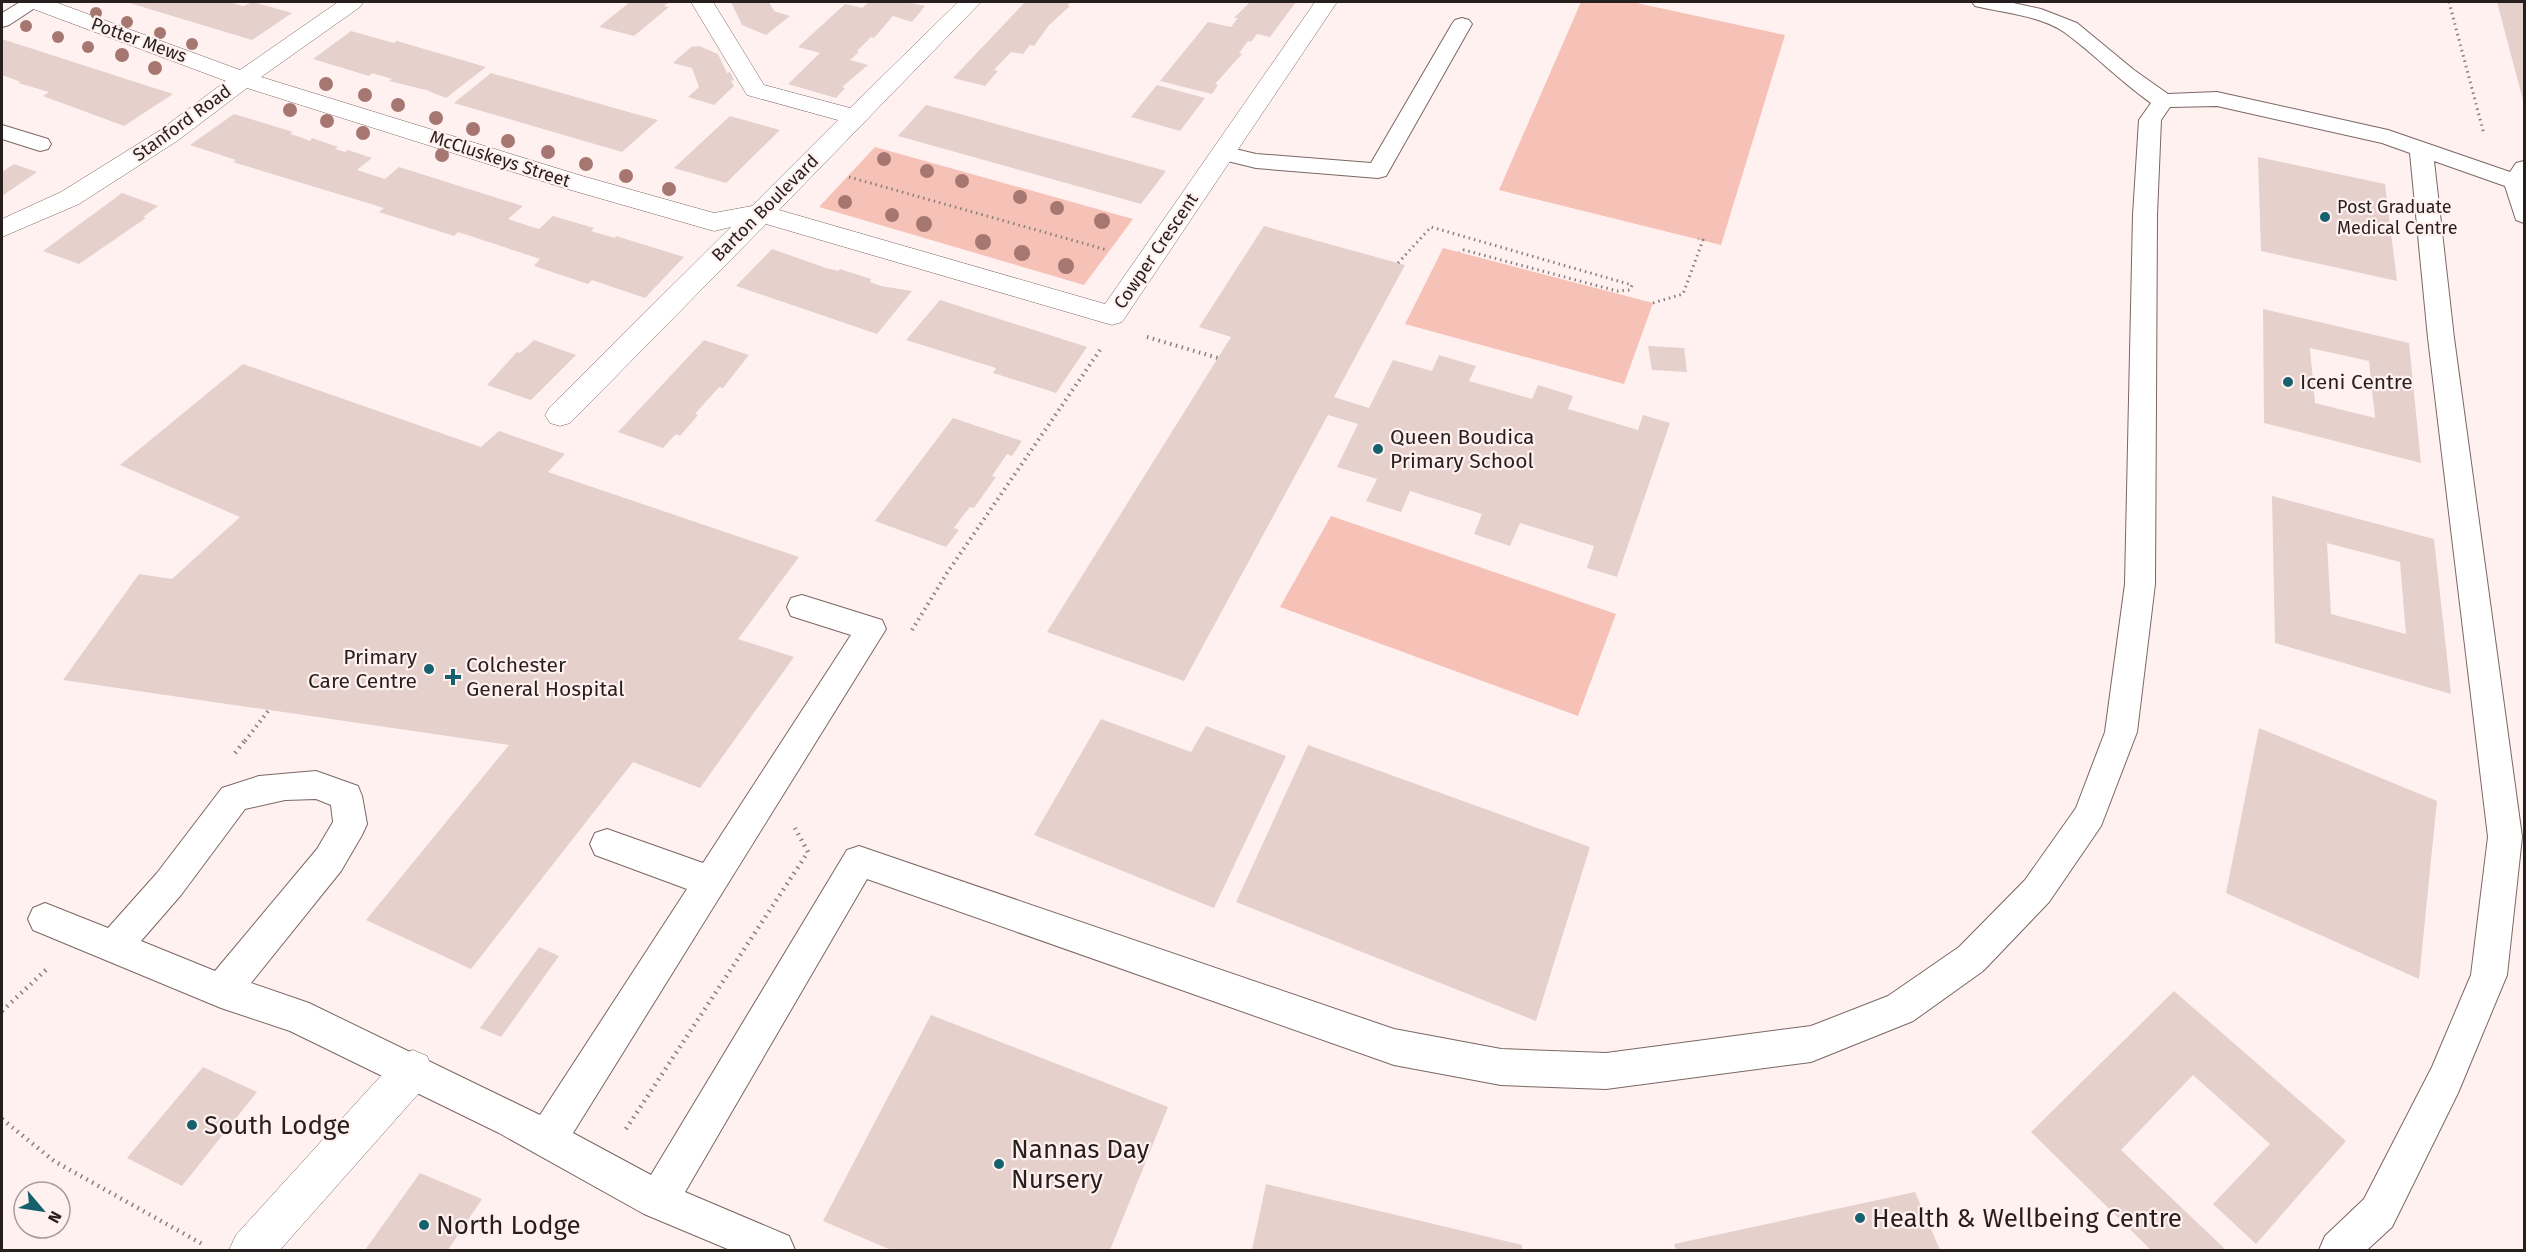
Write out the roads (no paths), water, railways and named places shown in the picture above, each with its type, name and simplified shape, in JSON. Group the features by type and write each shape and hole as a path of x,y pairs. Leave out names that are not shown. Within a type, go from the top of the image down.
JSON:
{"street":[{"name":"Stanford Road","path":"2,229 70,198 168,136 243,79 352,2"},
{"path":"702,2 755,90 855,117"},
{"name":"Barton Boulevard","path":"560,415 970,2"},
{"name":"Cowper Crescent","path":"759,213 1111,320 1148,262 1326,2"},
{"name":"Potter Mews","path":"43,3 243,79"},
{"name":"McCluskeys Street","path":"243,79 573,182 714,222 759,213"},
{"path":"252,1251 413,1070"}],"lane":[{"path":"1982,2 2034,13 2070,27 2126,75 2163,101 2217,99 2388,137 2488,173 2520,175 2524,215"},
{"path":"2,21 43,3"},
{"path":"1223,153 1257,161 1378,171 1462,24"},
{"path":"658,1200 859,861 1394,1047 1501,1067 1606,1071 1811,1044 1900,1009 1971,959 2037,891 2089,816 2121,732 2140,584 2145,225 2150,120 2163,101"},
{"path":"2,132 40,144"},
{"path":"2339,1251 2378,1213 2445,1080 2489,975 2505,837 2441,338 2421,149"},
{"path":"547,1139 871,629 802,607"},
{"path":"115,946 168,884 234,798 259,790 316,785 346,796 350,824 329,860 266,940 221,991"},
{"path":"607,844 711,882"},
{"path":"45,919 221,991 297,1015 413,1070 601,1167 658,1200 775,1251"}],"place":[{"name":"Post Graduate Medical Centre","path":"2325,217"},
{"name":"Iceni Centre","path":"2288,382"},
{"name":"Queen Boudica Primary School","path":"1378,449"},
{"name":"Primary Care Centre","path":"429,669"},
{"name":"Colchester General Hospital","path":"453,677"},
{"name":"South Lodge","path":"192,1125"},
{"name":"Nannas Day Nursery","path":"999,1164"},
{"name":"Health & Wellbeing Centre","path":"1860,1218"},
{"name":"North Lodge","path":"424,1225"}]}
